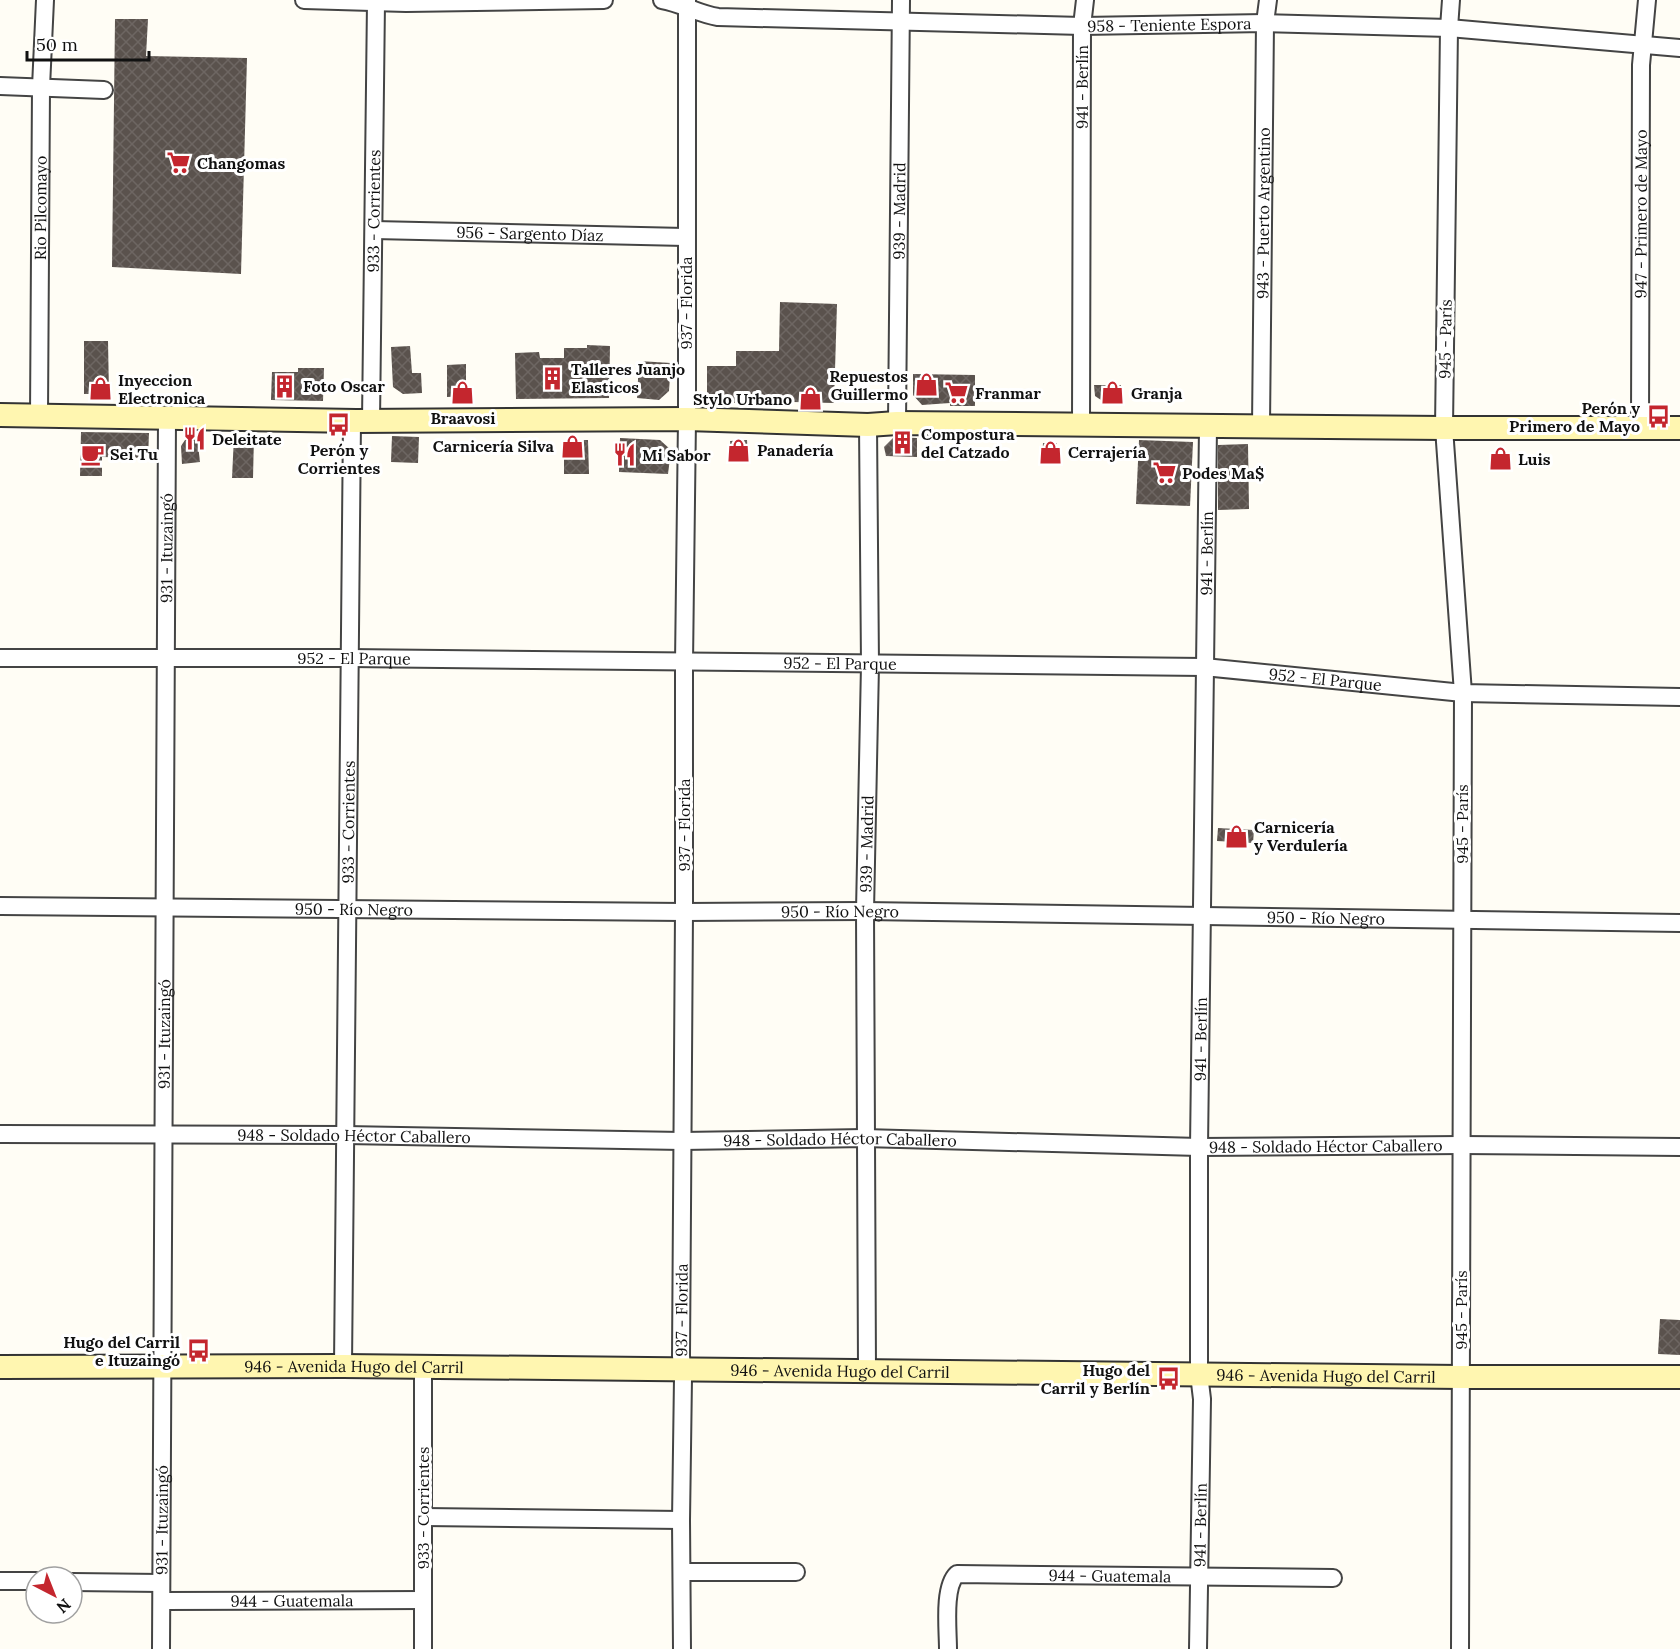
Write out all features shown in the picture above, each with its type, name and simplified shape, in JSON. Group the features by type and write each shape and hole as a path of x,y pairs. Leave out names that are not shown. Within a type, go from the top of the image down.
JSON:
{"main road":[{"path":"0,415 362,421 687,420 868,425 897,423 1208,427 1680,428"},
{"name":"946 - Avenida Hugo del Carril","path":"0,1367 343,1366 1461,1377 1680,1377"}],"street":[{"name":"Rio Pilcomayo","path":"39,416 41,87 45,0"},
{"path":"304,0 376,2 604,0"},
{"name":"958 - Teniente Espora","path":"662,0 687,4 702,15 718,17 1082,26 1265,23 1449,28 1680,48"},
{"name":"939 - Madrid","path":"897,423 901,0"},
{"name":"941 - Berlín","path":"1081,426 1082,26 1085,0"},
{"name":"943 - Puerto Argentino","path":"1261,426 1265,23 1268,0"},
{"name":"945 - París","path":"1451,0 1444,428 1463,693 1460,1649"},
{"name":"947 - Primero de Mayo","path":"1640,427 1642,45 1647,0"},
{"name":"933 - Corrientes","path":"343,1366 349,658 374,230 376,2"},
{"name":"937 - Florida","path":"682,1649 681,1356 687,420 687,4"},
{"path":"0,86 104,90"},
{"name":"956 - Sargento Díaz","path":"374,230 686,237"},
{"name":"931 - Ituzaingó","path":"161,1649 167,418"},
{"name":"939 - Madrid","path":"867,1370 864,1138 865,911 870,665 868,425"},
{"name":"941 - Berlín","path":"1198,1649 1202,1399 1199,1374 1199,1147 1208,427"},
{"name":"952 - El Parque","path":"0,658 165,660 349,658 1204,668 1463,693 1680,697"},
{"name":"950 - Río Negro","path":"0,906 684,912 865,911 1680,923"},
{"name":"948 - Soldado Héctor Caballero","path":"0,1134 346,1135 682,1141 864,1138 1199,1147 1462,1145 1680,1148"},
{"name":"933 - Corrientes","path":"423,1368 423,1649"},
{"path":"424,1517 681,1520"},
{"path":"682,1572 796,1572"},
{"name":"944 - Guatemala","path":"948,1649 948,1595 951,1581 957,1574 1333,1578"},
{"path":"0,1581 24,1581"},
{"path":"84,1582 161,1583"},
{"name":"944 - Guatemala","path":"162,1601 423,1600"}],"building":[{"name":"Changomas","path":"115,19 148,19 146,56 247,58 241,274 112,267"},
{"path":"780,302 837,304 834,403 757,401 757,403 716,403 707,395 707,366 736,366 736,351 779,351"},
{"path":"84,341 108,341 109,394 84,394"},
{"path":"587,345 610,346 609,398 516,399 515,353 539,352 540,358 564,358 564,348 587,348"},
{"path":"410,346 412,373 421,373 422,393 403,394 393,387 391,347"},
{"path":"639,361 671,363 669,391 659,400 637,398"},
{"path":"466,364 466,396 447,397 447,365"},
{"path":"298,368 324,368 323,401 271,400 272,372 298,372"},
{"path":"913,374 975,375 975,406 950,406 950,403 922,405 913,395"},
{"path":"1094,385 1121,385 1120,400 1101,400 1095,396"},
{"path":"81,432 149,433 148,458 102,457 102,476 80,476"},
{"path":"197,436 200,462 182,464 181,446 187,437"},
{"path":"234,436 254,436 253,478 232,478"},
{"path":"392,436 419,437 418,463 391,462"},
{"name":"Compostura del Catzado","path":"894,437 917,438 917,457 886,456 884,447"},
{"path":"620,438 660,440 671,450 668,474 619,472"},
{"path":"564,440 588,440 589,474 564,474"},
{"name":"Panadería","path":"747,440 748,460 731,461 730,441"},
{"name":"Podes Ma$","path":"1139,440 1193,442 1190,506 1136,504"},
{"name":"Cerrajería","path":"1043,443 1057,443 1057,460 1042,460"},
{"path":"1248,444 1249,509 1218,510 1218,445"},
{"name":"Carnicería y Verdulería","path":"1218,828 1254,830 1253,843 1217,841"},
{"path":"1660,1319 1680,1320 1680,1355 1658,1354"}],"place":[{"name":"Changomas","path":"179,163"},
{"name":"Talleres Juanjo Elasticos","path":"553,378"},
{"name":"Repuestos Guillermo","path":"926,385"},
{"name":"Foto Oscar","path":"285,386"},
{"name":"Inyeccion Electronica","path":"100,389"},
{"name":"Braavosi","path":"463,393"},
{"name":"Franmar","path":"957,393"},
{"name":"Granja","path":"1113,393"},
{"name":"Stylo Urbano","path":"810,399"},
{"name":"Perón y Primero de Mayo","path":"1658,417"},
{"name":"Perón y Corrientes","path":"339,425"},
{"name":"Deleitate","path":"194,439"},
{"name":"Compostura del Catzado","path":"903,443"},
{"name":"Carnicería Silva","path":"572,446"},
{"name":"Panadería","path":"739,450"},
{"name":"Cerrajería","path":"1050,452"},
{"name":"Sei Tu","path":"92,454"},
{"name":"Mi Sabor","path":"624,455"},
{"name":"Luis","path":"1500,459"},
{"name":"Podes Ma$","path":"1164,473"},
{"name":"Carnicería y Verdulería","path":"1236,836"},
{"name":"Hugo del Carril e Ituzaingó","path":"198,1351"},
{"name":"Hugo del Carril y Berlín","path":"1168,1379"}]}
